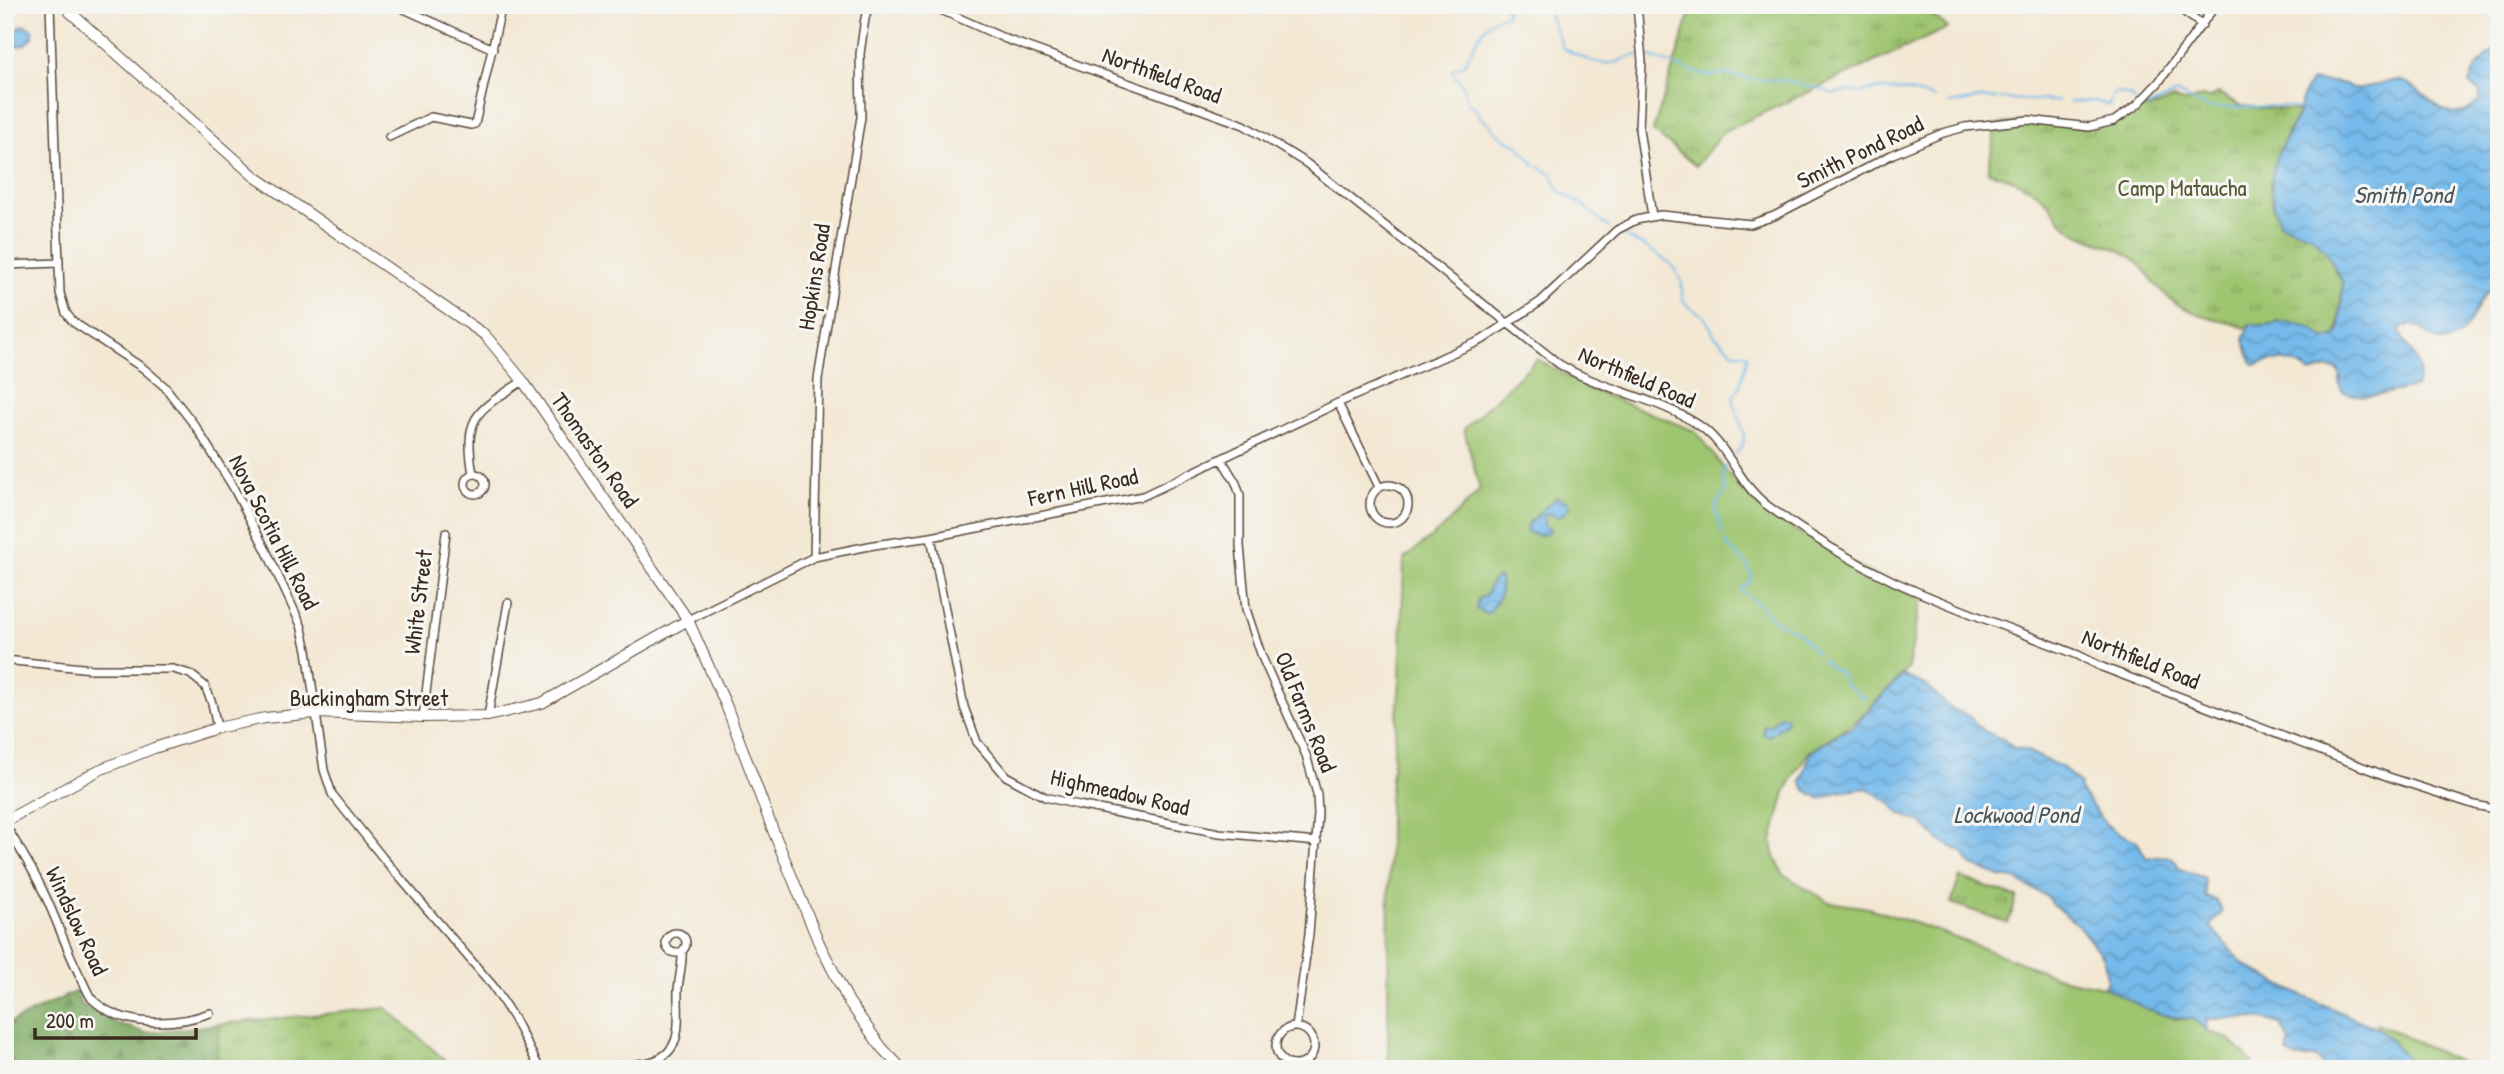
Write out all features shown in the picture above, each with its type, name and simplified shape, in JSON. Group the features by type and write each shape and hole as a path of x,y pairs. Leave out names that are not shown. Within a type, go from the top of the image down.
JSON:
{"main road":[{"name":"Thomaston Road","path":"65,5 69,12 254,176 485,335 523,381 688,620 726,705 819,943 849,1002 902,1069"},
{"name":"Buckingham Street","path":"5,823 99,770 154,748 217,728 265,718 314,713 423,717 488,716 542,703 688,620"}],"street":[{"name":"Nova Scotia Hill Road","path":"50,5 60,293 66,313 73,322 143,368 165,387 196,427 233,487 301,625 324,770 332,794 492,986 514,1018 540,1069"},
{"path":"399,5 494,48"},
{"path":"389,137 430,117 475,124 502,5"},
{"name":"Hopkins Road","path":"814,557 818,379 861,117 860,54 869,5"},
{"name":"Northfield Road","path":"930,5 1006,39 1244,125 1306,163 1569,371 1677,414 1699,426 1720,447 1757,497 1806,532 1894,582 2102,667 2389,777 2475,805 2499,810"},
{"path":"1637,5 1642,54 1639,129 1652,216"},
{"path":"2175,5 2202,25"},
{"name":"Smith Pond Road","path":"1508,324 1559,285 1617,230 1636,220 1652,216 1692,217 1751,224 1773,216 1916,144 1965,127 2029,120 2089,127 2119,119 2147,95 2216,5"},
{"path":"5,265 60,263"},
{"name":"Fern Hill Road","path":"688,620 814,557 1143,496 1338,403 1482,340 1508,324"},
{"path":"473,474 468,439 476,418 496,399 523,381"},
{"path":"1338,403 1380,487"},
{"name":"Old Farms Road","path":"1222,460 1240,495 1240,546 1246,609 1262,657 1314,777 1318,804 1310,934 1296,1027"},
{"path":"1395,486 1405,494 1407,510 1396,522 1381,522 1371,512 1370,498 1380,487 1395,486"},
{"name":"White Street","path":"423,717 446,533"},
{"name":"Highmeadow Road","path":"931,537 964,707 977,743 1006,776 1045,797 1219,834 1317,842"},
{"path":"488,716 508,603"},
{"path":"5,660 92,669 173,668 190,674 205,686 217,728"},
{"name":"Windslow Road","path":"5,823 43,890 78,973 92,998 135,1020 167,1023 191,1020 210,1013"},
{"path":"593,1069 654,1061 666,1054 675,1042 680,1026 678,992 682,951"},
{"path":"1296,1027 1309,1033 1314,1042 1314,1050 1305,1063 1293,1066 1278,1056 1275,1044 1281,1032 1296,1027"}],"green space":[{"path":"1693,5 1920,5 1948,28 1724,131 1696,166 1653,131"},
{"name":"Camp Mataucha","path":"2218,93 2242,106 2298,111 2287,132 2270,184 2273,205 2281,224 2312,235 2326,251 2343,283 2337,336 2325,339 2312,329 2281,322 2250,324 2245,328 2184,308 2161,290 2131,257 2072,230 2039,194 2026,186 1988,172 1996,124 2029,122 2097,127 2110,125 2140,108 2148,109 2173,99 2184,102 2201,97 2209,98"},
{"path":"1537,359 1590,389 1695,431 1743,493 1778,520 1886,583 1921,599 1908,669 1861,717 1809,752 1785,792 1772,841 1774,854 1783,874 1829,902 1869,908 2064,979 2104,987 2175,1019 2193,1019 2207,1031 2229,1039 2252,1062 2248,1069 1388,1069 1389,803 1400,682 1404,559 1445,526 1480,490 1464,429"},
{"path":"1960,877 2017,897 2008,923 1951,903"},
{"path":"77,991 80,1004 113,1022 146,1033 220,1024 223,1069 5,1069 5,1025"},
{"path":"386,1008 455,1069 215,1069 220,1024"},
{"path":"2377,1023 2474,1069 2376,1069"}],"water":[{"path":"21,26 33,30 33,37 24,45 14,46 11,42 13,33"},
{"name":"Smith Pond","path":"2499,48 2499,285 2485,295 2466,328 2455,338 2441,341 2414,326 2402,328 2400,332 2403,339 2418,365 2419,379 2416,387 2379,395 2360,396 2342,391 2339,384 2341,375 2337,369 2327,368 2311,373 2291,362 2270,361 2255,365 2251,361 2244,339 2250,324 2297,323 2312,329 2325,339 2337,336 2339,331 2343,283 2326,251 2311,235 2280,224 2272,197 2275,161 2309,84 2312,81 2333,82 2360,89 2384,82 2404,82 2439,107 2457,113 2468,110 2479,101 2480,92 2469,84 2473,73 2489,54"},
{"path":"1557,497 1568,502 1570,507 1560,517 1548,514 1544,516 1544,526 1550,529 1548,533 1540,536 1527,532 1527,525"},
{"path":"1499,577 1500,592 1494,606 1487,614 1476,609 1478,599 1486,595 1492,581"},
{"name":"Lockwood Pond","path":"1902,675 1926,685 1950,708 1969,716 1984,731 2005,740 2012,747 2063,768 2079,783 2080,790 2105,823 2116,832 2137,841 2147,859 2170,857 2180,869 2205,878 2205,897 2217,900 2222,912 2210,926 2243,964 2292,991 2381,1030 2409,1060 2445,1069 2325,1069 2317,1058 2295,1058 2287,1053 2290,1041 2280,1024 2260,1018 2206,1019 2207,1031 2193,1019 2168,1016 2147,1009 2104,987 2107,981 2104,958 2077,924 2051,903 2048,897 2015,879 2000,877 1970,864 1964,853 1940,841 1922,823 1900,814 1891,804 1867,788 1838,792 1821,799 1805,790 1801,781 1811,752 1853,727"},
{"path":"1782,715 1787,718 1786,723 1769,736 1763,734 1764,726 1769,726"}],"waterway":[{"path":"1501,5 1507,9 1506,15 1498,17 1485,28 1463,66 1453,68 1452,72 1464,87 1468,104 1475,107 1482,119 1505,139 1517,144 1534,164 1552,174 1558,190 1583,205 1610,228"},
{"path":"1545,5 1563,48 1589,60 1603,63 1639,55"},
{"path":"1644,55 1707,76 1727,74 1749,79 1789,81 1823,89 1832,94 1849,91 1862,93 1876,89 1906,91 1935,98"},
{"path":"2069,102 2096,101 2109,106 2116,92 2130,96 2135,101"},
{"path":"2141,106 2148,107 2177,93 2209,108 2288,106 2299,109"},
{"path":"1950,104 1983,98 2058,101"},
{"path":"1624,236 1670,263 1681,279 1683,300 1688,306 1704,316 1715,336 1733,352 1748,355 1740,386 1733,397 1744,434 1741,448 1735,454"},
{"path":"1722,535 1716,509 1725,493 1723,470 1728,465"},
{"path":"1725,541 1746,563 1752,577 1741,591 1769,616 1801,635 1817,654"},
{"path":"1822,659 1841,673 1845,684 1866,699"}]}
